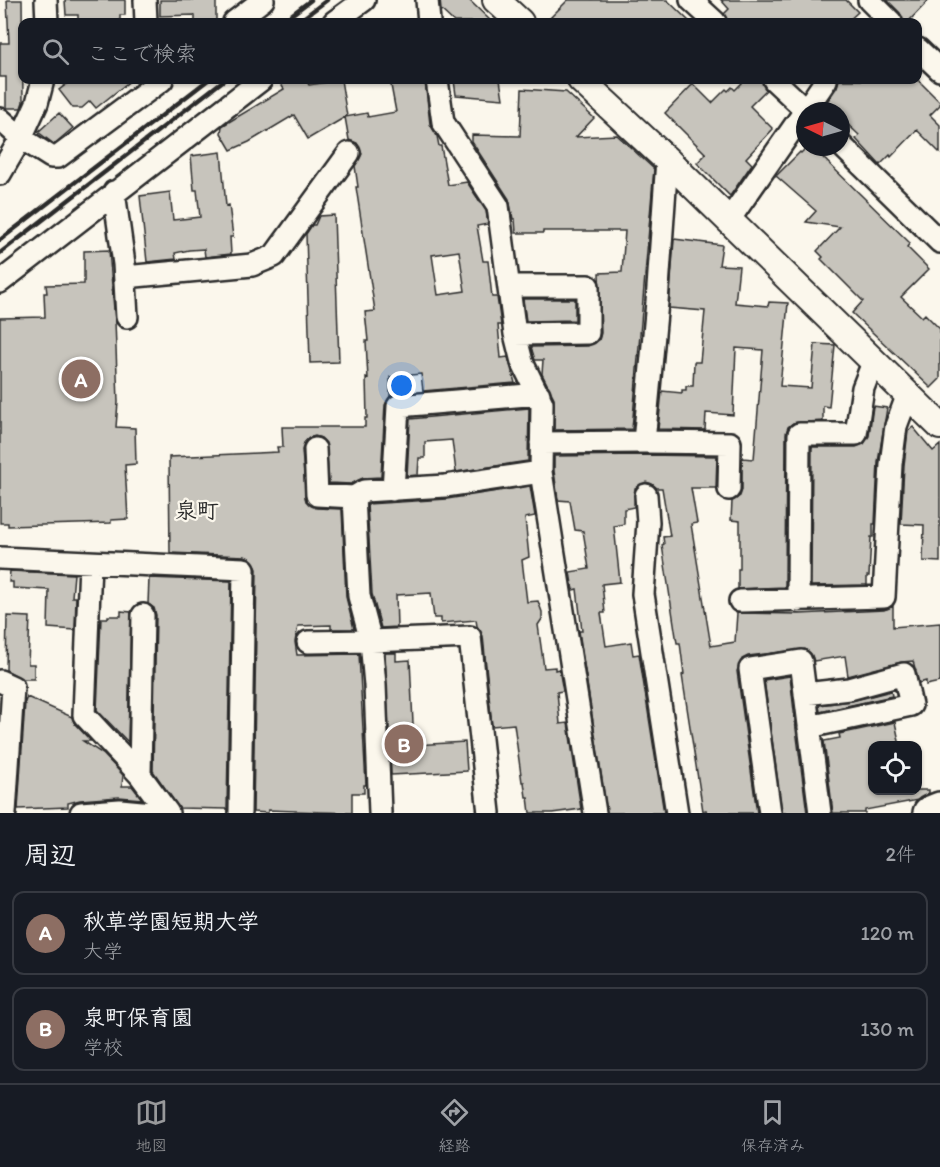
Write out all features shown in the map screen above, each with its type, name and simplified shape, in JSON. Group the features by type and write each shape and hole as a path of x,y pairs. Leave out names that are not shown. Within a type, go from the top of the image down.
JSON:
{"main road":[{"path":"930,813 940,809"}],"street":[{"path":"46,0 47,18"},
{"path":"145,0 146,18"},
{"path":"240,12 263,0"},
{"path":"339,18 364,0"},
{"path":"427,0 429,18"},
{"path":"496,0 516,18"},
{"path":"691,0 711,18"},
{"path":"872,7 886,18"},
{"path":"922,53 940,70"},
{"path":"0,174 21,138 37,103 42,84"},
{"path":"0,119 21,138 51,157 58,158 153,84"},
{"path":"0,282 256,84"},
{"path":"438,84 443,122 498,206 515,334 522,362 542,403 541,472 595,813"},
{"path":"585,84 908,394 938,420"},
{"path":"778,84 797,102"},
{"path":"812,102 823,84"},
{"path":"729,220 796,125"},
{"path":"125,277 252,265 274,256 349,153"},
{"path":"850,154 940,242"},
{"path":"644,442 667,160"},
{"path":"114,192 125,277 127,317"},
{"path":"509,286 588,286 588,333 515,334"},
{"path":"798,601 799,434 856,434 863,388 874,360"},
{"path":"393,490 398,406 538,394"},
{"path":"740,601 884,597 891,464 896,426 908,394"},
{"path":"541,443 730,443 729,489"},
{"path":"315,449 316,495 354,497 364,491 445,486 541,472"},
{"path":"646,495 648,522 643,594 677,813"},
{"path":"354,497 359,596 371,642 380,813"},
{"path":"0,558 244,569 240,813"},
{"path":"90,563 84,714 140,775 168,813"},
{"path":"140,775 143,615"},
{"path":"308,642 371,642 470,637 489,813"},
{"path":"770,813 750,669 801,661 820,813"},
{"path":"805,694 849,689 904,674 911,705 809,727"},
{"path":"0,681 13,687 5,813"},
{"path":"81,813 120,810 152,813"}],"building":[{"path":"7,0 22,0 22,18 18,18 18,84 23,84 21,108 6,108 6,77 0,77 0,43 9,43"},
{"path":"65,0 125,0 125,15 120,15 120,18 78,18 78,15 66,15"},
{"path":"160,0 216,0 216,18 195,18 195,15 160,16"},
{"path":"440,0 469,0 488,18 450,18 441,10"},
{"path":"568,0 667,0 686,18 550,18"},
{"path":"721,0 846,0 858,12 851,18 726,18 724,14 729,9"},
{"path":"887,0 929,0 912,18 902,18"},
{"path":"67,84 126,84 96,108 90,101 82,108 73,108 59,90"},
{"path":"281,84 342,84 347,116 308,139 294,115 231,150 221,133 222,126 284,89"},
{"path":"391,84 425,84 430,124 441,146 448,185 467,182 486,211 488,224 477,226 483,261 488,261 492,297 497,297 501,325 498,325 501,358 508,357 515,383 423,391 421,374 390,377 390,396 385,405 381,477 363,478 351,484 329,483 326,443 315,436 304,443 302,450 306,501 316,508 342,509 346,597 354,629 331,629 331,625 298,626 295,642 297,655 359,654 366,785 364,785 364,793 352,793 352,813 268,810 268,813 253,812 257,569 251,559 245,556 170,553 169,457 278,452 277,447 283,447 282,427 365,427 365,418 367,418 366,378 368,379 366,341 368,341 365,312 375,311 356,187 358,187 355,166 362,154 357,143 349,140 345,117 367,113 368,117 396,112","holes":["459,251 465,291 438,295 432,255"]},
{"path":"455,84 501,84 503,99 456,95"},
{"path":"693,84 712,103 726,89 728,91 732,87 735,90 741,84 764,84 766,90 750,106 773,129 746,158 752,164 730,196 697,163 706,154 665,113"},
{"path":"838,84 922,84 940,102 940,105 930,115 940,125 940,153 917,130 880,165 856,139 859,135 850,126 850,102 827,102"},
{"path":"522,89 566,92 594,118 576,137 617,135 654,169 632,429 554,430 554,398 542,374 543,360 535,360 531,347 588,346 599,340 601,333 599,273 622,272 625,231 516,233 515,219 513,219 509,199 472,142 472,135 520,136"},
{"path":"59,113 73,128 54,144 38,132"},
{"path":"221,152 226,206 229,205 233,237 230,237 231,254 205,257 204,249 189,250 175,253 176,259 147,262 140,196 170,192 173,220 200,217 197,190 194,190 191,156"},
{"path":"796,156 821,156 910,243 907,247 929,269 901,297 922,317 925,314 940,329 940,379 931,388 852,313 863,301 821,259 823,257 817,251 840,227 806,222 816,211 776,176"},
{"path":"334,215 339,362 310,363 306,234 312,225 315,225 319,216"},
{"path":"674,239 722,245 719,265 739,266 735,303 768,306 769,302 788,303 780,386 811,388 815,344 835,345 829,407 823,406 823,421 793,423 788,427 786,433 785,587 738,589 740,521 731,520 732,501 740,496 742,490 742,458 754,459 763,350 736,348 733,415 706,413 705,430 658,429 662,391 682,393 682,390 686,390 686,386 693,386 694,362 700,362 705,311 669,308"},
{"path":"109,250 115,321 118,402 116,427 135,428 136,464 125,465 128,519 111,520 111,523 8,526 8,523 0,523 0,318 45,317 46,285 84,284 84,251"},
{"path":"523,299 575,299 575,320 526,321"},
{"path":"873,406 887,408 878,462 875,524 873,524 873,537 871,537 867,585 811,586 812,447 856,447 864,444 869,436"},
{"path":"529,408 528,461 456,472 452,440 425,442 425,458 419,458 418,475 407,476 410,419"},
{"path":"913,427 933,451 940,445 940,562 923,561 924,525 901,524 908,431"},
{"path":"554,456 717,456 716,488 691,488 697,523 691,524 711,646 735,642 737,613 799,614 884,610 893,606 893,627 940,623 940,682 926,685 926,681 919,683 913,661 848,676 845,656 814,661 805,649 748,656 742,659 737,671 757,813 707,813 706,810 703,811 682,675 684,674 680,643 677,643 662,545 664,544 663,537 670,536 662,488 646,482 635,488 634,507 624,509 624,524 614,526 620,582 602,584 605,613 601,613 606,646 631,642 633,655 639,654 664,813 607,813 579,631 582,631 577,589 573,590 570,572 589,569 583,531 575,530 570,501 558,500"},
{"path":"530,486 535,516 525,518 529,557 522,560 527,602 538,601 542,612 542,619 538,625 544,668 559,669 563,691 557,692 560,724 568,723 581,809 552,813 530,813 528,797 526,797 524,782 522,782 514,724 492,726 483,636 476,620 441,623 441,618 434,618 431,593 396,595 397,627 381,628 372,594 367,504 447,499"},
{"path":"10,571 74,574 72,597 76,597 75,630 48,628 49,590 13,588 13,582 9,582"},
{"path":"149,578 231,581 227,809 179,808 153,771 156,615 154,608 148,604"},
{"path":"121,611 131,612 128,742 97,710 101,618 121,616"},
{"path":"7,616 30,617 28,664 34,664 34,679 22,679 6,670"},
{"path":"385,653 396,653 396,661 410,660 414,745 465,742 467,771 391,775"},
{"path":"790,676 807,813 782,813 764,680"},
{"path":"891,691 892,696 820,712 819,705 852,701"},
{"path":"27,697 72,717 75,724 91,741 83,741 103,754 123,775 122,786 132,786 142,799 119,797 80,800 68,803 68,807 18,809"},
{"path":"895,722 899,741 868,741 868,795 922,795 922,790 929,790 929,793 918,800 865,810 865,813 833,813 824,741 840,738 839,734"}],"railway":[{"path":"287,18 311,0"},
{"path":"303,18 327,0"},
{"path":"0,240 203,84"},
{"path":"0,253 219,84"}],"place":[{"name":"秋草学園短期大学","path":"81,379"},
{"name":"泉町保育園","path":"404,744"}],"district":[{"name":"泉町","path":"197,510"}]}
